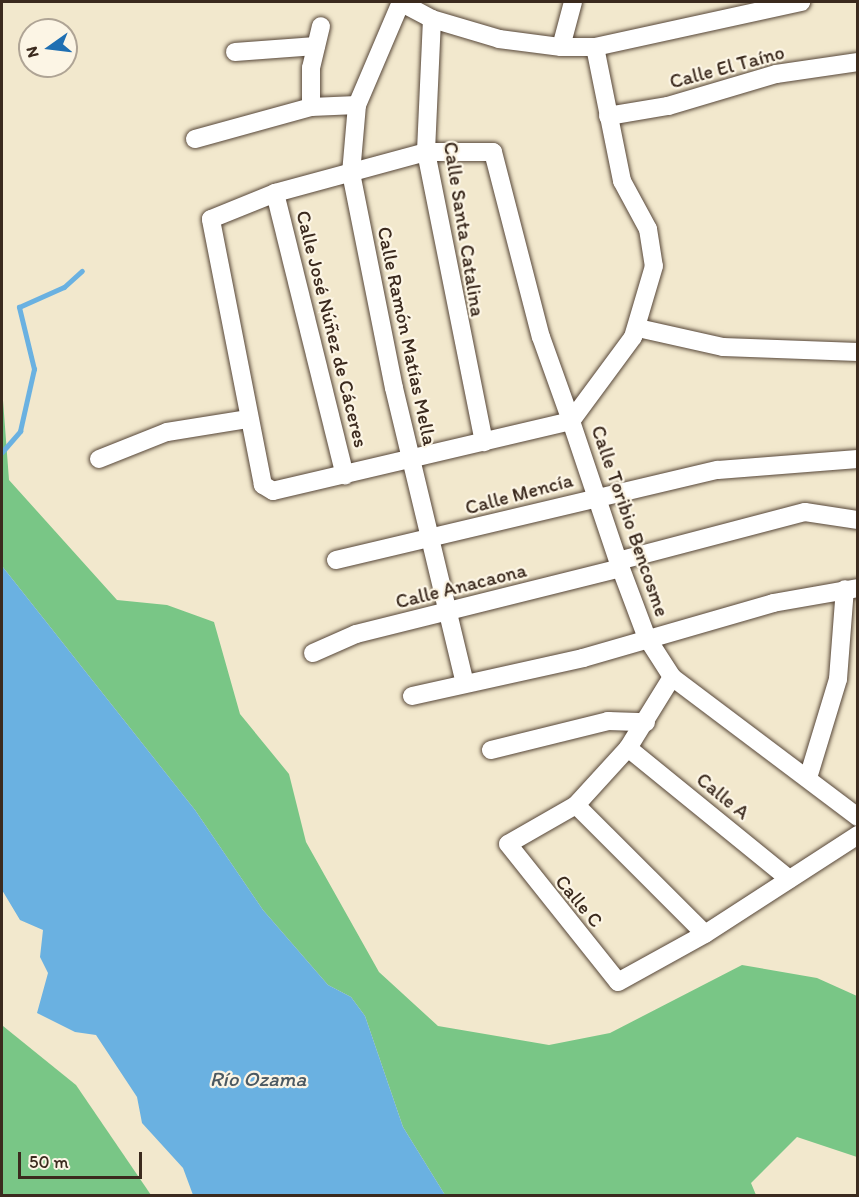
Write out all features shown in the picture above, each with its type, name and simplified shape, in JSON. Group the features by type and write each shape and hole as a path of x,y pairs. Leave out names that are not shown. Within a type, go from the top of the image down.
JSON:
{"street":[{"path":"401,2 432,19 499,39 561,47 595,47 719,9 801,2"},
{"name":"Calle Ramón Matías Mella","path":"401,2 357,105 351,173 410,460 465,684"},
{"path":"561,47 573,2"},
{"name":"Calle Santa Catalina","path":"432,19 426,152 484,442"},
{"path":"311,107 316,46 321,26"},
{"path":"235,52 316,46"},
{"path":"426,152 275,193 216,215 210,224 248,419 267,489 345,475 571,421 638,328 654,266 648,229 622,181 595,47"},
{"name":"Calle El Taíno","path":"608,116 668,106 776,74 858,62"},
{"path":"195,139 311,107 357,105"},
{"name":"Calle Toribio Bencosme","path":"426,152 493,152 541,337 647,638 672,677 858,817"},
{"name":"Calle José Núñez de Cáceres","path":"275,193 345,475"},
{"path":"638,328 723,347 858,352"},
{"path":"99,459 167,432 248,419"},
{"name":"Calle Mencía","path":"336,560 430,541 597,497 718,470 858,459"},
{"name":"Calle Anacaona","path":"313,652 356,634 447,613 805,512 858,520"},
{"path":"412,696 851,588 838,679 808,778"},
{"path":"672,677 628,748 576,805 705,934 858,835"},
{"path":"491,750 608,721 646,722"},
{"name":"Calle A","path":"628,748 789,879"},
{"name":"Calle C","path":"576,805 509,842 553,906 625,983 705,934"}],"green space":[{"path":"2,387 9,480 117,600 167,605 214,622 240,714 289,774 306,842 379,972 438,1026 549,1045 610,1033 742,965 817,978 857,996 857,1157 797,1137 751,1183 756,1195 445,1195 403,1127 365,1016 351,997 328,985 263,910 195,810 2,566"},
{"path":"3,1026 76,1085 151,1195 2,1195"}],"water":[{"name":"Río Ozama","path":"2,566 195,810 263,910 328,985 351,997 365,1016 403,1127 445,1195 193,1195 183,1168 142,1123 137,1097 96,1035 75,1032 37,1013 48,973 40,957 43,930 20,920 2,890"}],"waterway":[{"path":"2,452 20,431 34,369 19,307 64,287 82,271"}]}
